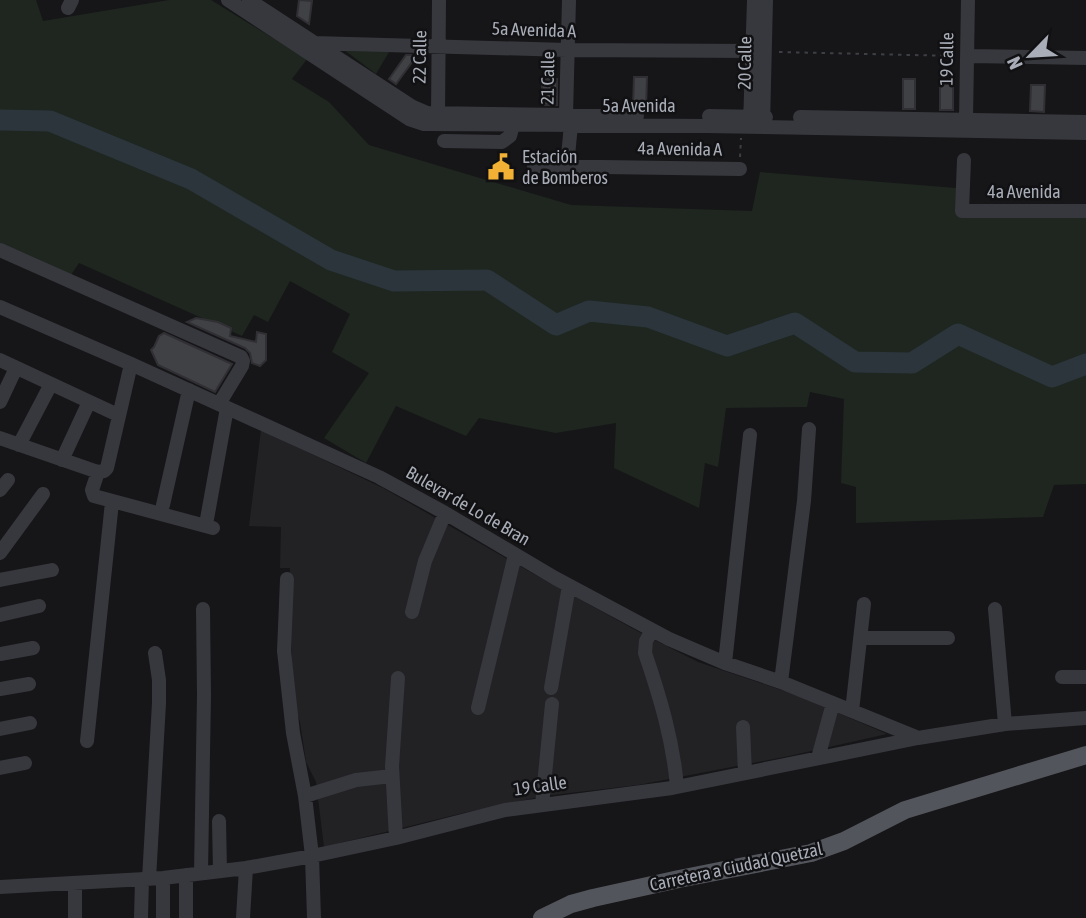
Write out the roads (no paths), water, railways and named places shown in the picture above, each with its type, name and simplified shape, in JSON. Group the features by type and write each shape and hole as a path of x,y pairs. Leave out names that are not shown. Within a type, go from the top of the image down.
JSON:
{"main road":[{"name":"Carretera a Ciudad Quetzal","path":"542,918 571,904 593,898 811,853 844,841 905,810 1086,755"}],"street":[{"name":"5a Avenida","path":"228,0 416,122 513,125 544,120"},
{"name":"5a Avenida","path":"250,0 413,107 427,113 544,120 1086,133"},
{"name":"22 Calle","path":"438,114 439,0"},
{"name":"21 Calle","path":"567,166 569,0"},
{"name":"20 Calle","path":"754,0 759,52"},
{"name":"20 Calle","path":"753,123 766,0"},
{"name":"19 Calle","path":"966,119 968,0"},
{"name":"5a Avenida A","path":"314,43 759,52"},
{"path":"967,56 1086,58"},
{"name":"5a Avenida","path":"753,123 966,119 1086,122"},
{"path":"444,141 502,142 510,136 513,125"},
{"name":"4a Avenida","path":"964,160 962,211 1086,211"},
{"name":"4a Avenida A","path":"534,166 740,169"},
{"path":"0,250 242,357 242,366 223,406 210,523 94,496 92,489 98,472"},
{"name":"Bulevar de Lo de Bran","path":"0,307 379,477 569,586 669,639 918,738"},
{"path":"0,360 118,415"},
{"path":"0,438 98,472 104,471 107,468 131,364"},
{"path":"0,402 16,368"},
{"path":"19,444 51,384"},
{"path":"163,505 189,390"},
{"path":"62,460 89,402"},
{"path":"781,682 804,501 809,429"},
{"path":"725,663 750,435"},
{"path":"0,553 43,494"},
{"path":"87,741 112,502"},
{"path":"412,612 425,561 445,513"},
{"path":"478,708 515,555"},
{"path":"0,580 52,570"},
{"path":"287,579 284,651 293,733 305,796 312,856 314,918"},
{"path":"551,688 569,586"},
{"path":"852,711 864,604"},
{"path":"0,615 39,606"},
{"path":"186,918 194,874 204,695 203,609"},
{"path":"995,610 1005,724"},
{"path":"652,630 646,641 645,653 667,719 677,787"},
{"path":"860,638 948,638"},
{"path":"0,654 33,648"},
{"path":"141,918 152,879 159,703 155,653"},
{"path":"1062,677 1086,677"},
{"path":"396,838 392,766 398,678"},
{"path":"0,689 29,684"},
{"path":"818,758 833,703"},
{"path":"542,805 552,704"},
{"name":"19 Calle","path":"0,887 152,879 246,868 396,838 505,810 677,787 918,738 1005,724 1086,718"},
{"path":"0,729 30,723"},
{"path":"743,727 745,773"},
{"path":"0,768 25,763"},
{"path":"305,796 356,780 393,776"},
{"path":"219,821 220,871"},
{"path":"243,918 246,868"},
{"path":"152,879 163,918"},
{"path":"75,883 75,918"}],"waterway":[{"path":"0,120 50,121 191,179 331,260 394,281 487,280 556,325 589,311 648,317 727,346 795,323 855,362 912,363 958,334 1052,377 1086,364"}],"place":[{"name":"Estación de Bomberos","path":"501,167"}]}
